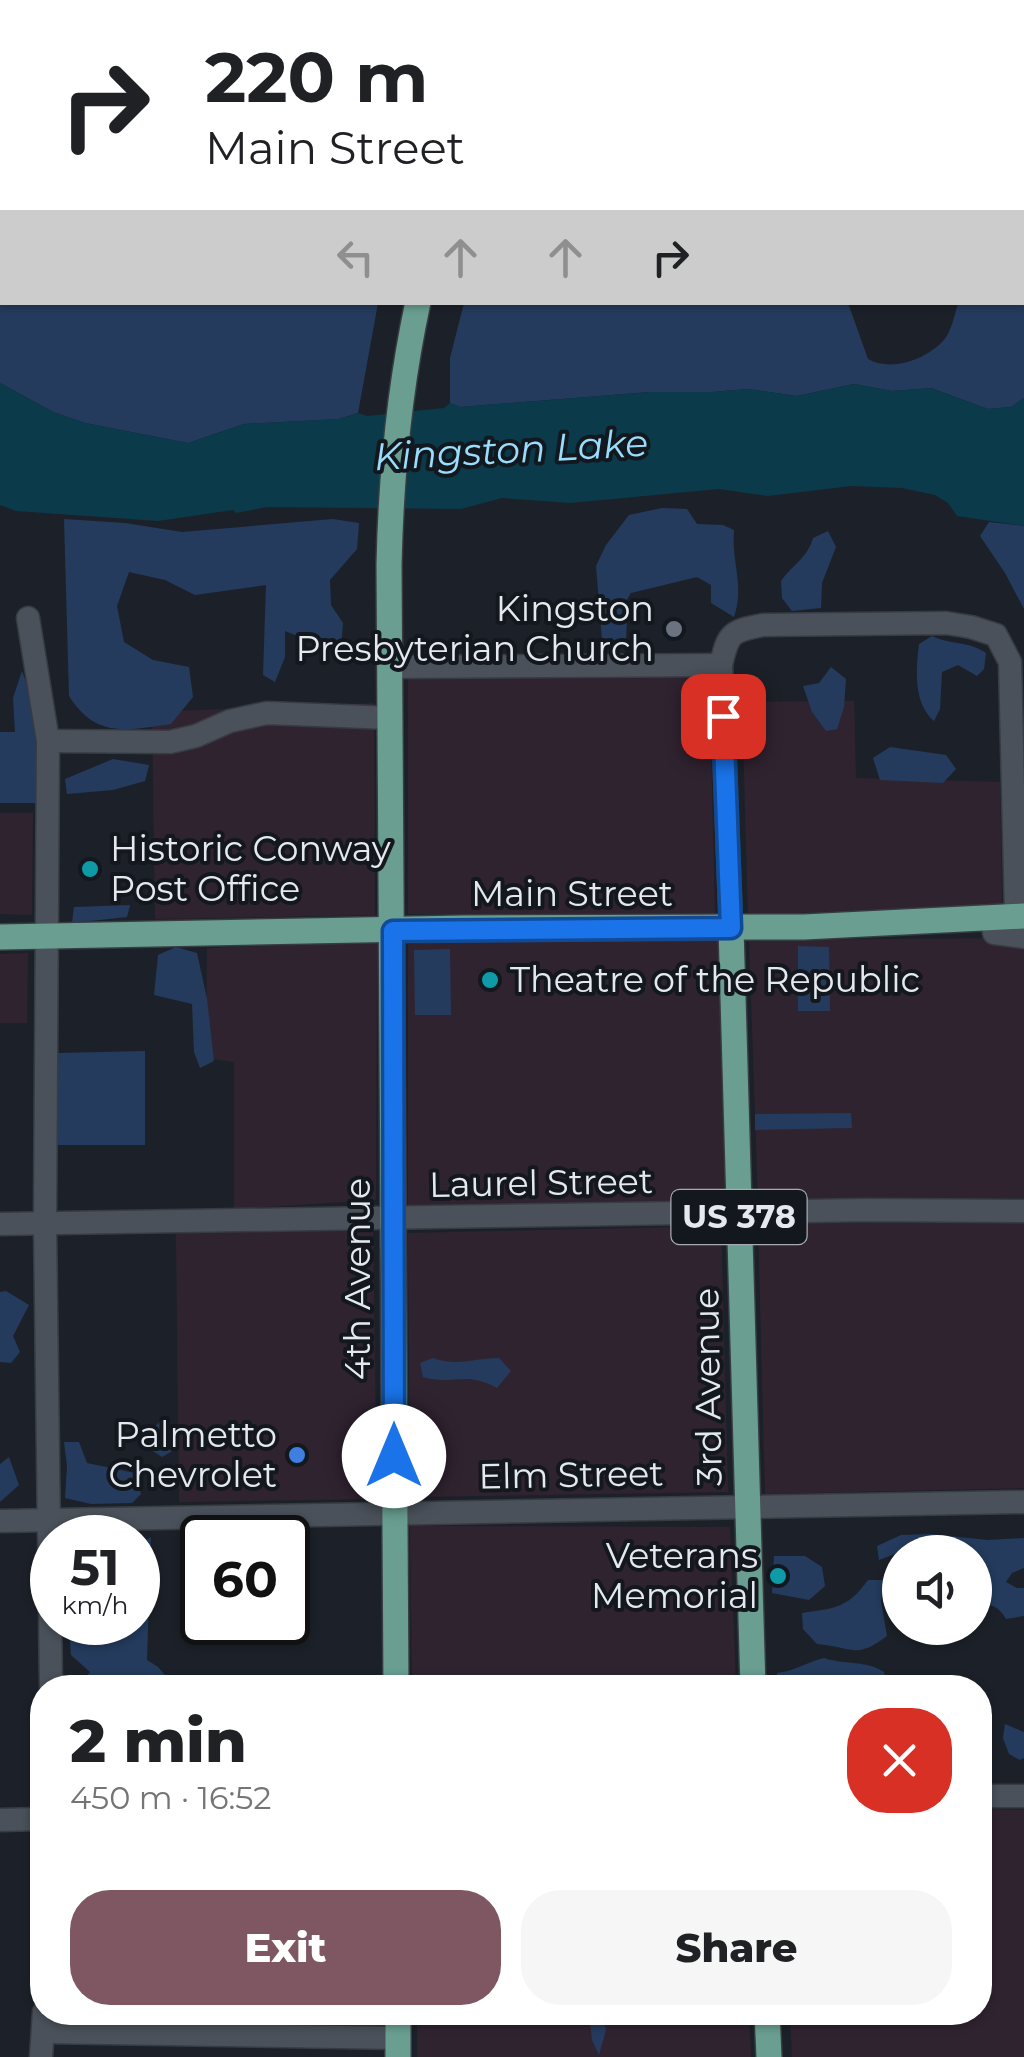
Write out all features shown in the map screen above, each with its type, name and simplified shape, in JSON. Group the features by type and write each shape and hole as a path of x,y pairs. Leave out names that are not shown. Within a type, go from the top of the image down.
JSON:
{"main road":[{"name":"4th Avenue","path":"396,1675 389,564 398,406 417,305"},
{"name":"Main Street","path":"0,938 1014,921"},
{"name":"3rd Avenue","path":"731,928 752,1675"},
{"path":"768,2025 769,2057"}],"street":[{"path":"28,618 48,741 47,1515"},
{"path":"389,667 722,664 726,640 737,630 763,626 946,623 996,635 1010,662 1019,791 1014,921"},
{"name":"3rd Avenue","path":"722,664 731,928"},
{"path":"48,741 170,742 267,713 390,718"},
{"name":"Laurel Street","path":"0,1224 866,1210 1024,1211"},
{"name":"Elm Street","path":"160,1519 1024,1502"},
{"name":"Elm Street","path":"0,1520 30,1521"},
{"path":"49,1645 50,1675"},
{"path":"992,1796 1024,1796"},
{"path":"0,1820 30,1819"},
{"path":"41,2057 44,2025"},
{"path":"120,2025 398,2036"}],"shaded area":[{"path":"0,305 378,305 358,413 339,419 244,424 188,443 85,423 53,412 0,383"},
{"path":"463,305 849,305 868,359 887,364 907,362 936,348 952,323 957,305 1024,305 1024,398 1011,407 988,409 931,388 892,391 854,384 797,396 748,389 650,392 460,407 450,403 450,358"},
{"path":"662,508 687,509 697,524 723,525 734,530 738,595 734,617 711,603 711,585 697,577 631,593 623,606 626,641 602,640 596,566 606,545 629,515"},
{"path":"64,519 182,532 333,519 359,523 357,549 330,580 331,605 343,623 341,647 312,642 285,631 285,657 275,682 263,675 266,585 195,595 165,580 129,572 117,606 124,642 153,660 189,667 193,697 171,724 127,729 102,725 79,710 69,696"},
{"path":"989,522 1024,526 1024,609 980,536"},
{"path":"828,531 836,547 822,583 821,608 792,611 782,598 781,581 813,538"},
{"path":"932,636 986,653 984,669 977,676 958,665 942,672 940,709 934,721 922,705 917,675 919,644"},
{"path":"709,666 715,913 408,914 408,674"},
{"path":"831,667 846,679 844,707 837,729 826,731 812,712 803,686 819,683"},
{"path":"22,671 35,720 37,803 0,803 0,732 15,732 13,698"},
{"path":"854,701 856,778 1000,782 1002,904 748,915 742,702"},
{"path":"374,703 375,915 155,919 152,712"},
{"path":"890,747 946,755 956,769 943,783 880,780 873,758"},
{"path":"113,759 149,765 145,781 113,790 67,794 65,779"},
{"path":"0,813 33,813 32,915 0,914"},
{"path":"130,905 127,917 72,923 74,907"},
{"path":"595,929 718,940 725,1201 408,1211 408,944"},
{"path":"1024,938 1024,1198 758,1201 749,940"},
{"path":"377,942 376,1200 234,1209 234,1062 206,1058 207,948"},
{"path":"798,946 829,947 830,1011 798,1011"},
{"path":"176,947 197,953 207,999 214,1061 200,1068 194,1052 192,1004 154,995 158,955"},
{"path":"450,949 451,1015 415,1015 414,950"},
{"path":"28,953 27,1023 0,1023 0,954"},
{"path":"145,1051 145,1145 55,1145 58,1053"},
{"path":"851,1113 852,1128 755,1130 755,1114"},
{"path":"1024,1222 1024,1488 765,1494 758,1223"},
{"path":"721,1226 728,1492 410,1497 408,1233"},
{"path":"373,1230 377,1499 179,1502 176,1233"},
{"path":"6,1291 29,1305 13,1336 20,1352 11,1363 0,1362 0,1292"},
{"path":"433,1358 458,1362 499,1358 511,1371 497,1388 476,1380 423,1377 420,1363"},
{"path":"162,1420 175,1431 174,1450 162,1457 150,1449 146,1434"},
{"path":"64,1442 79,1442 87,1463 135,1473 141,1494 132,1503 91,1504 65,1498"},
{"path":"9,1457 19,1485 0,1502 0,1464"},
{"path":"410,1526 730,1527 736,1675 412,1675"},
{"path":"1024,1538 1024,1568 1012,1573 1006,1582 1024,1588 1024,1616 1006,1619 993,1606 992,1540"},
{"path":"774,1556 805,1556 822,1567 825,1586 809,1600 772,1593"},
{"path":"868,1580 882,1580 882,1639 868,1648 854,1650 817,1644 803,1629 802,1613 839,1606"},
{"path":"70,1645 147,1645 147,1660 165,1675 87,1675 90,1672 71,1655"},
{"path":"824,1658 877,1668 885,1675 777,1675"},
{"path":"1005,1724 1024,1732 1024,1758 1020,1760 1009,1754 1003,1738"},
{"path":"992,1809 1024,1810 1024,2057 792,2057 791,2025 992,2025"},
{"path":"417,2025 750,2025 751,2057 417,2057"},
{"path":"590,2025 605,2025 599,2055"}],"water":[{"name":"Kingston Lake","path":"0,383 53,412 85,423 188,443 244,424 339,419 358,413 367,416 444,408 450,403 460,407 650,392 748,389 797,396 854,384 892,391 931,388 988,409 1011,407 1024,398 1024,526 957,516 948,503 935,495 902,488 851,486 768,496 719,489 570,503 502,498 461,509 267,507 158,521 16,511 0,505"}],"place":[{"name":"Kingston Presbyterian Church","path":"674,629"},
{"name":"Historic Conway Post Office","path":"90,869"},
{"name":"Theatre of the Republic","path":"490,980"},
{"name":"Palmetto Chevrolet","path":"297,1455"},
{"name":"Veterans Memorial","path":"778,1576"}],"route":[{"path":"394,1456 393,931 731,928 723,716"}]}
